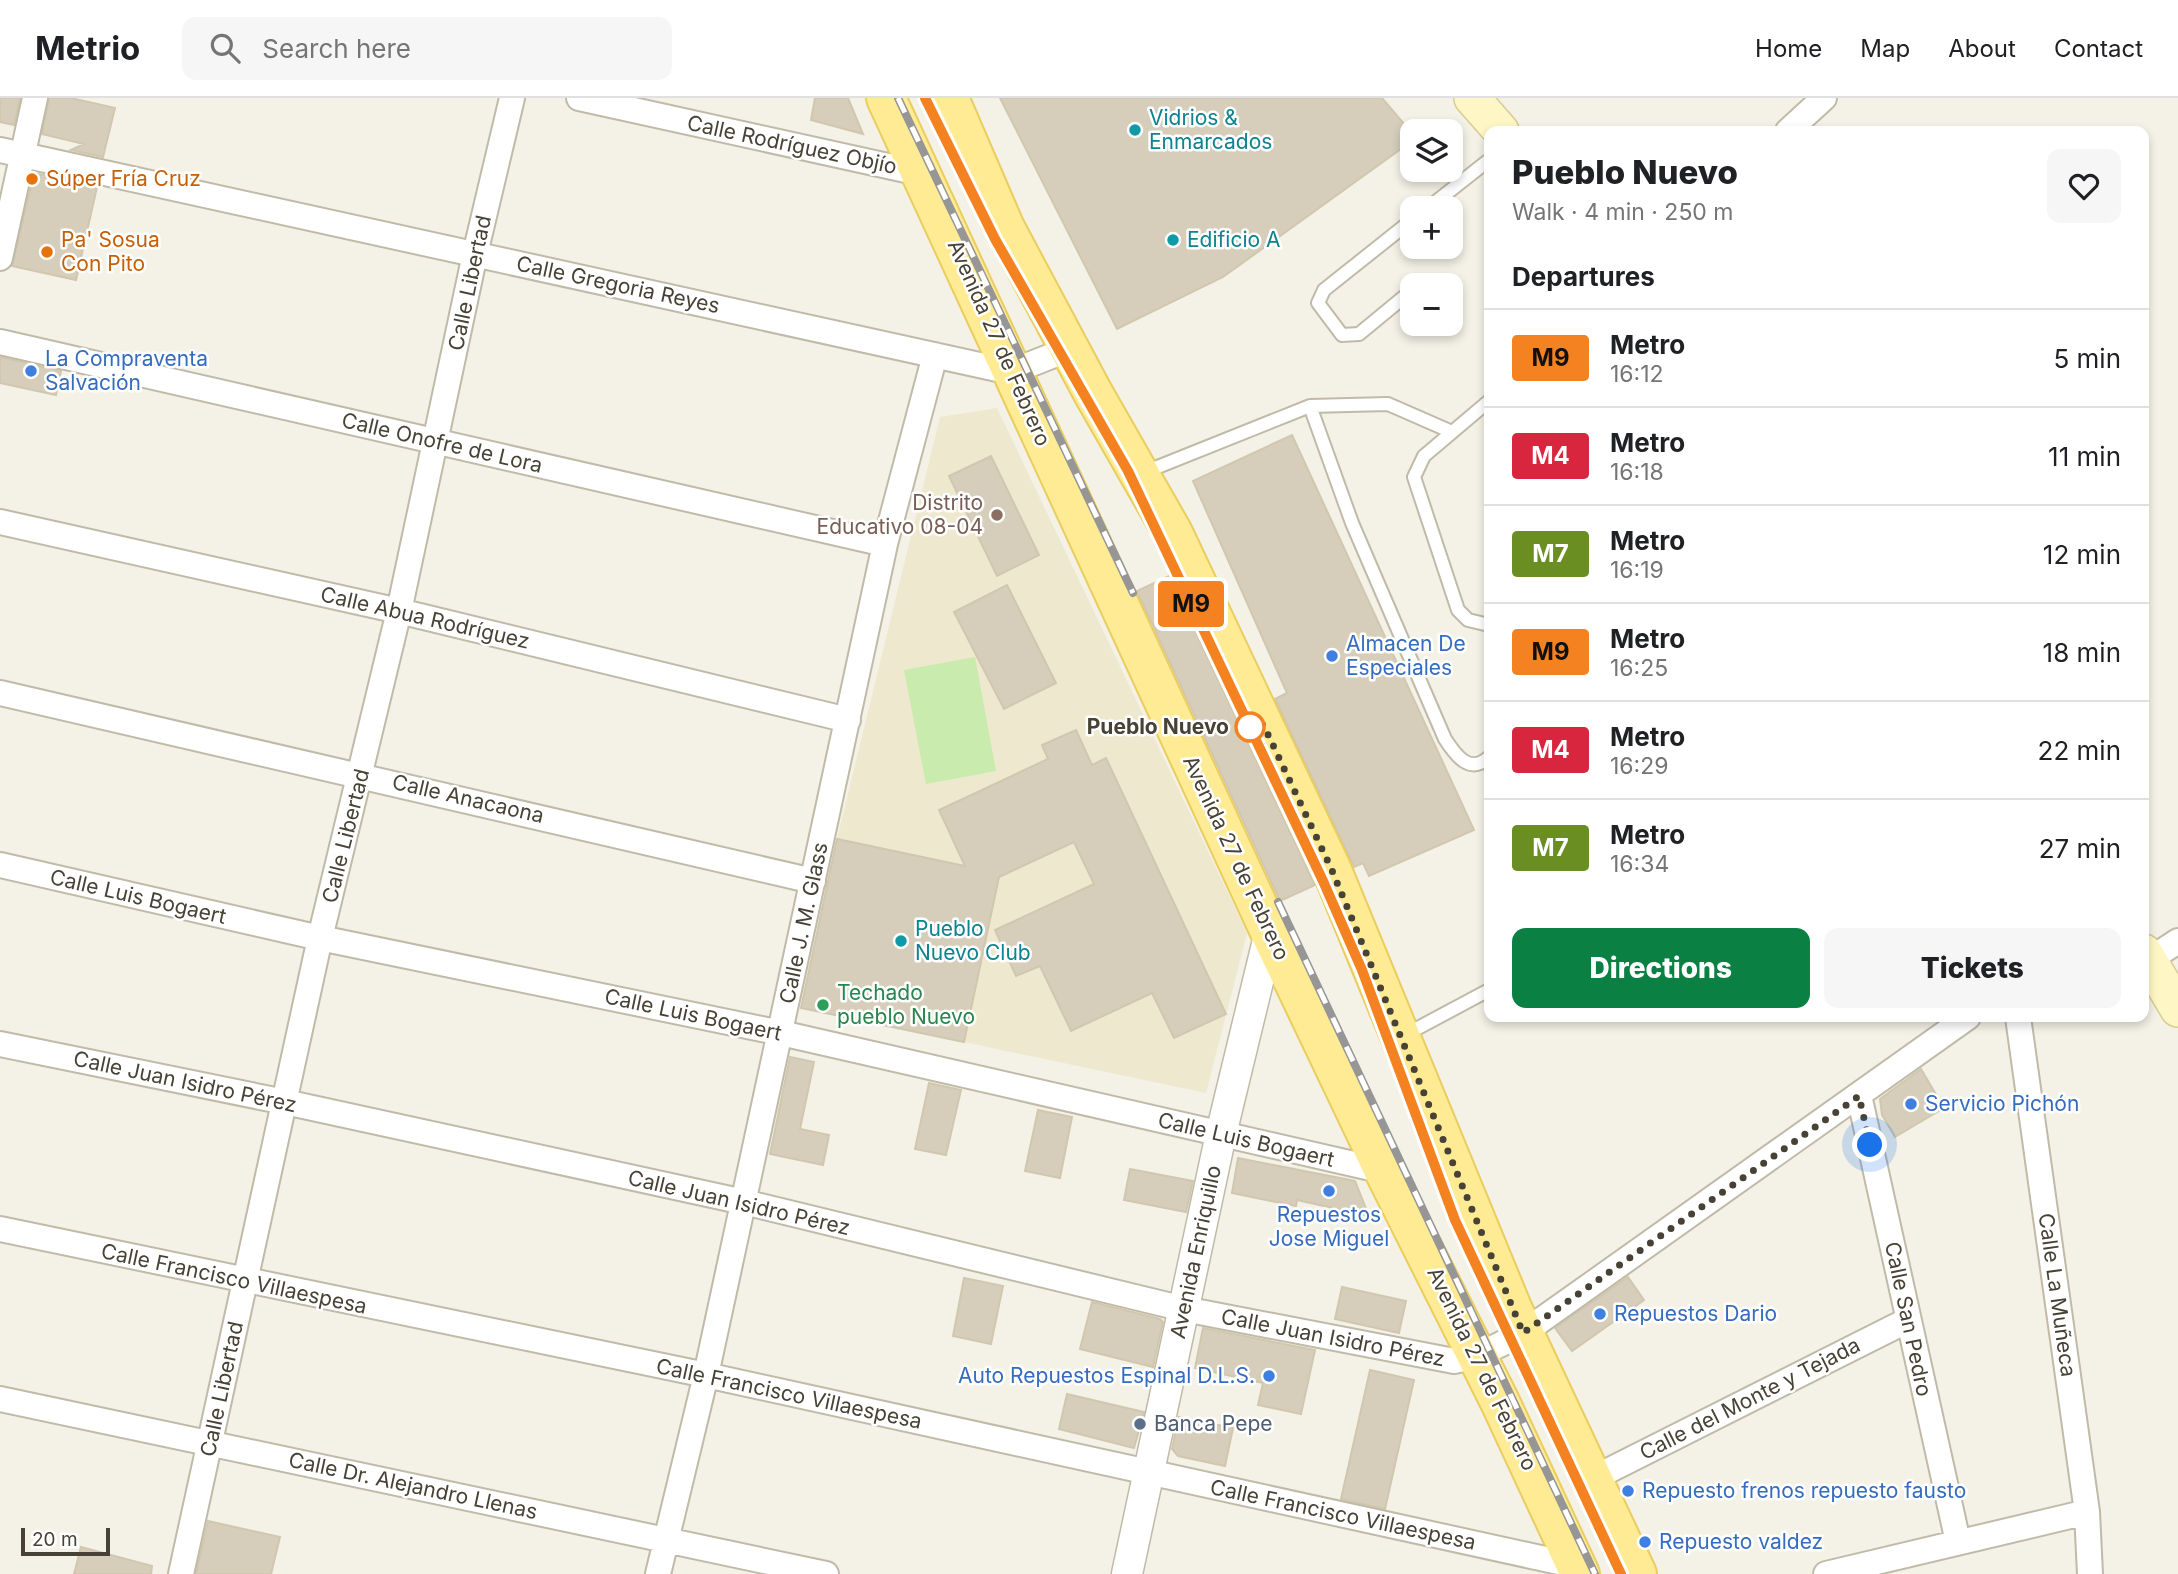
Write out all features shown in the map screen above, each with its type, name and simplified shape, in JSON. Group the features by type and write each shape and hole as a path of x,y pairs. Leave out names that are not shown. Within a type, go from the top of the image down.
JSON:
{"main road":[{"name":"Avenida 27 de Febrero","path":"886,98 924,174 1011,372 1270,932 1578,1570"},
{"path":"949,98 1005,228 1069,349 1173,533 1331,868 1523,1333 1637,1574"},
{"path":"1472,98 1497,126"},
{"path":"2157,951 2178,1009"}],"street":[{"path":"0,258 11,153 35,98"},
{"name":"Calle Libertad","path":"181,1574 320,938 362,774 437,442 475,254 512,98"},
{"name":"Calle Rodríguez Objío","path":"579,98 924,174"},
{"path":"1793,126 1824,98"},
{"name":"Calle Gregoria Reyes","path":"11,153 1011,372"},
{"name":"Calle Onofre de Lora","path":"0,342 885,544"},
{"path":"1011,372 1069,349"},
{"name":"Calle J. M. Glass","path":"658,1574 706,1375 885,544 935,355"},
{"name":"Calle Abua Rodríguez","path":"0,522 399,611 848,720"},
{"name":"Calle Anacaona","path":"0,693 362,774 813,881"},
{"name":"Calle Luis Bogaert","path":"0,865 320,938 781,1033 1384,1171"},
{"name":"Avenida Enriquillo","path":"1128,1574 1221,1135 1270,932"},
{"path":"1477,1356 1523,1333 1961,1022"},
{"name":"Calle La Muñeca","path":"2019,1022 2087,1512 2090,1574"},
{"name":"Calle Juan Isidro Pérez","path":"0,1044 285,1102 744,1202 1184,1309 1454,1361 1477,1356"},
{"name":"Calle San Pedro","path":"1859,1096 1958,1542"},
{"name":"Calle Francisco Villaespesa","path":"0,1229 244,1282 706,1375 1578,1570"},
{"name":"Calle del Monte y Tejada","path":"1592,1479 1908,1320"},
{"name":"Calle Dr. Alejandro Llenas","path":"0,1399 826,1574"},
{"path":"1826,1574 2087,1512"}],"lane":[{"path":"1443,196 1484,164"},
{"path":"1400,230 1324,290 1318,303 1342,335 1359,334 1400,300"},
{"path":"1140,474 1310,406 1388,404 1452,432"},
{"path":"1484,405 1424,456 1414,477 1458,610 1468,620 1484,624"},
{"path":"1310,406 1352,523 1445,739 1455,755 1468,765 1484,760"},
{"path":"1400,1038 1484,993"}],"shaded area":[{"path":"997,408 1247,933 1206,1093 964,1042 1000,873 837,839 940,417"}],"green space":[{"path":"975,657 996,771 926,784 904,670"}],"building":[{"path":"0,98 20,98 14,125 0,122"},
{"path":"49,98 71,98 115,108 103,157 71,150 84,144 42,134"},
{"path":"815,98 848,98 863,134 811,120"},
{"name":"Edificio A","path":"1000,98 1382,98 1400,119 1400,150 1223,277 1117,329"},
{"path":"34,173 97,187 76,280 12,266"},
{"name":"La Compraventa Salvación","path":"0,357 61,371 56,395 0,383"},
{"name":"Almacen De Especiales","path":"1292,435 1474,830 1369,876 1363,863 1354,867 1275,699 1287,693 1193,481"},
{"path":"991,456 1039,555 997,576 949,476"},
{"path":"1169,576 1315,885 1280,901 1137,591"},
{"path":"1007,585 1056,683 1004,709 954,612"},
{"path":"1076,730 1092,765 1106,758 1226,1014 1174,1038 1152,993 1071,1031 1040,966 1016,976 995,930 1094,884 1074,842 999,877 964,1042 801,1008 837,839 965,866 939,810 1048,759 1042,745"},
{"path":"790,1057 814,1062 800,1129 829,1135 823,1165 770,1154"},
{"name":"Servicio Pichón","path":"1921,1069 1944,1108 1895,1137 1882,1115 1880,1099"},
{"path":"929,1083 961,1090 946,1155 915,1149"},
{"path":"1038,1110 1072,1117 1060,1178 1025,1171"},
{"path":"1238,1158 1355,1181 1369,1216 1297,1200 1296,1206 1232,1193"},
{"path":"1130,1169 1193,1181 1186,1212 1124,1200"},
{"name":"Repuestos Dario","path":"1628,1277 1644,1300 1572,1351 1555,1328"},
{"path":"964,1278 1003,1286 991,1344 953,1336"},
{"path":"1342,1287 1406,1301 1399,1333 1335,1319"},
{"path":"1092,1302 1163,1322 1153,1367 1080,1349"},
{"name":"Auto Repuestos Espinal D.L.S.","path":"1203,1328 1315,1350 1301,1414 1258,1405 1263,1383 1195,1368"},
{"path":"1370,1370 1414,1380 1385,1509 1341,1499"},
{"path":"1067,1394 1144,1412 1134,1448 1059,1429"},
{"path":"1179,1417 1233,1428 1225,1466 1178,1456 1172,1449"},
{"path":"208,1521 280,1537 271,1574 196,1574"},
{"path":"81,1547 152,1566 151,1574 74,1574"}],"railway":[{"path":"898,98 1133,593"},
{"path":"925,98 995,239 1128,471 1176,573"},
{"path":"1323,881 1362,969 1455,1220 1621,1574"},
{"path":"1278,902 1595,1574"}],"metro line":[{"name":"M9","path":"925,98 995,239 1128,471 1323,881 1362,970 1455,1220 1486,1292 1621,1574"}],"place":[{"name":"Vidrios & Enmarcados","path":"1135,130"},
{"name":"Súper Fría Cruz","path":"32,179"},
{"name":"Edificio A","path":"1173,240"},
{"name":"Pa' Sosua Con Pito","path":"47,252"},
{"name":"La Compraventa Salvación","path":"31,371"},
{"name":"Distrito Educativo 08-04","path":"997,515"},
{"name":"Almacen De Especiales","path":"1332,656"},
{"name":"Pueblo Nuevo","path":"1250,727"},
{"name":"Pueblo Nuevo Club","path":"901,941"},
{"name":"Techado pueblo Nuevo","path":"823,1005"},
{"name":"Servicio Pichón","path":"1911,1104"},
{"name":"Repuestos Jose Miguel","path":"1329,1191"},
{"name":"Repuestos Dario","path":"1600,1314"},
{"name":"Auto Repuestos Espinal D.L.S.","path":"1269,1376"},
{"name":"Banca Pepe","path":"1140,1424"},
{"name":"Repuesto frenos repuesto fausto","path":"1628,1491"},
{"name":"Repuesto valdez","path":"1645,1542"}],"route":[{"path":"1250,727 1263,724 1331,868 1523,1333 1859,1096 1870,1145"}]}
